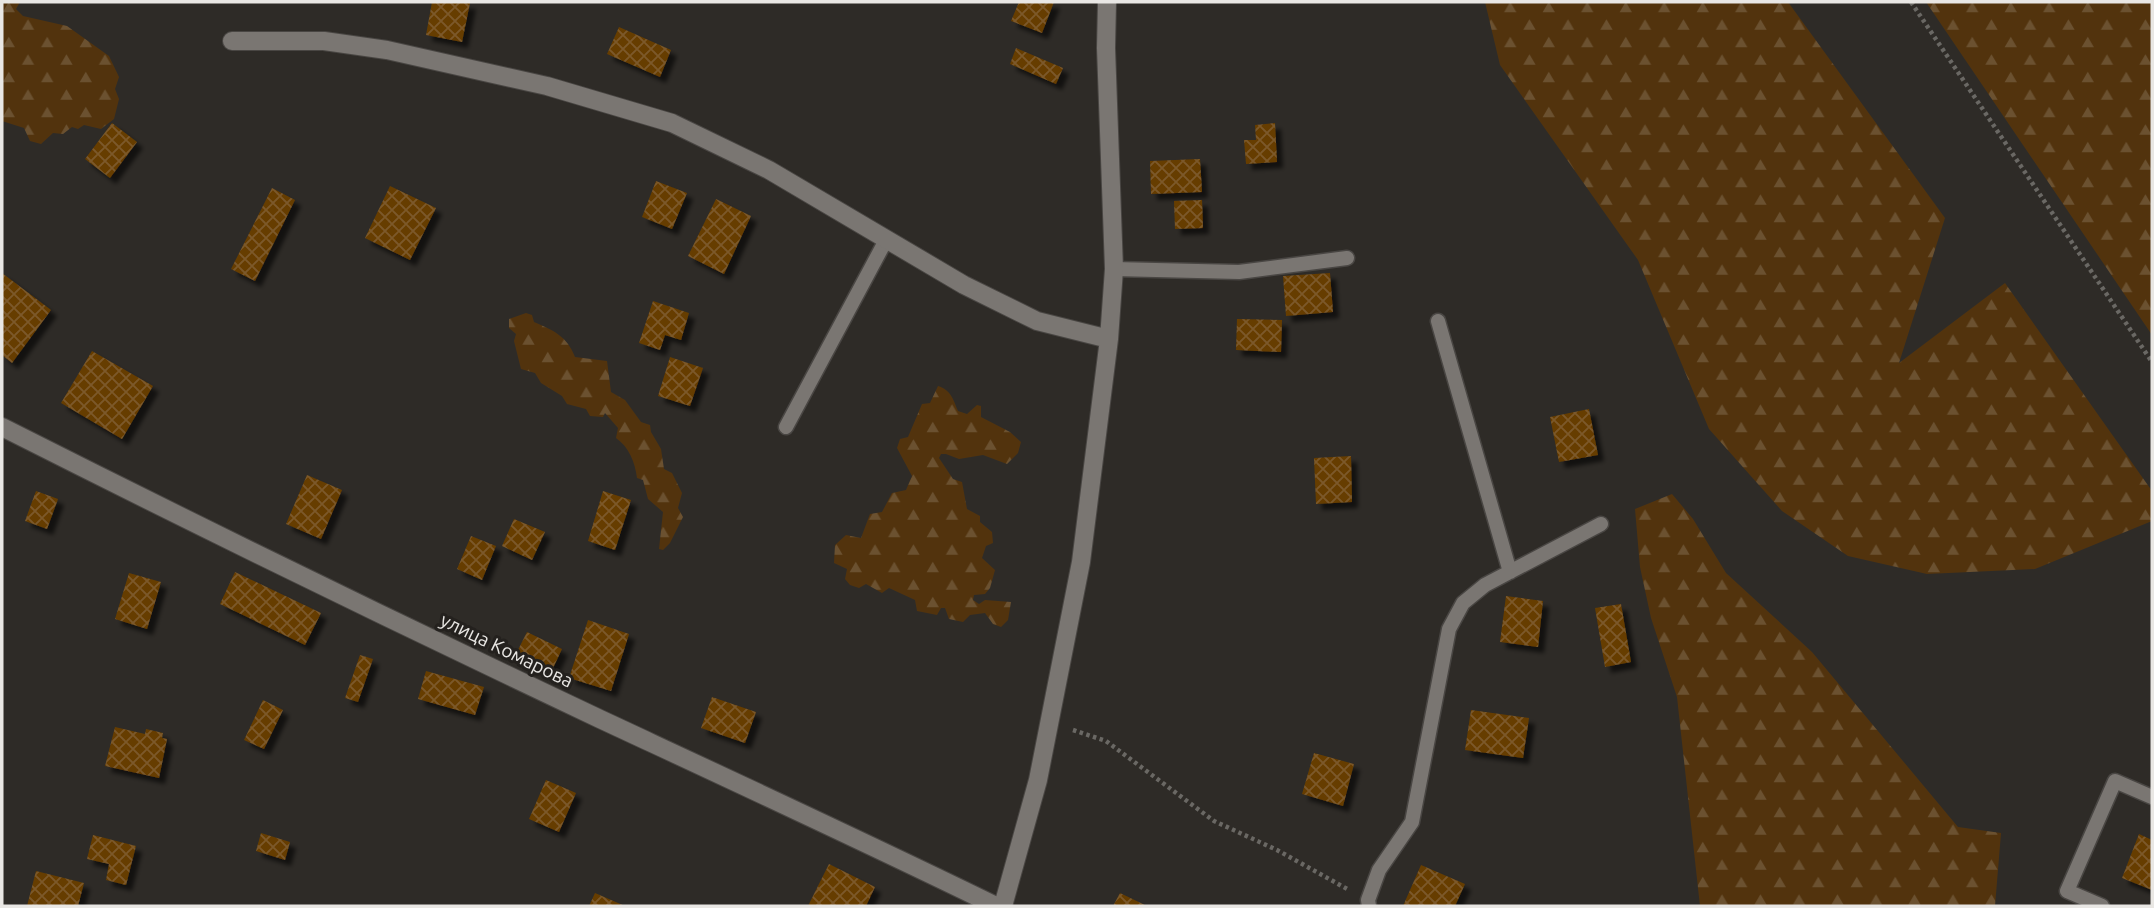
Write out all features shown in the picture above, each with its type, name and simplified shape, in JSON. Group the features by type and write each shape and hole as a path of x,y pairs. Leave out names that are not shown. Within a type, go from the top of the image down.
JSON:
{"street":[{"path":"1003,906 1038,780 1081,562 1109,339 1114,269 1106,48 1107,2"},
{"path":"232,41 324,41 387,50 547,86 672,123 769,170 964,285 1037,321 1109,339"},
{"name":"улица Комарова","path":"2,427 326,587 996,906"}],"lane":[{"path":"786,427 886,240"},
{"path":"1114,269 1239,272 1347,258"},
{"path":"1438,321 1510,572"},
{"path":"1369,903 1379,870 1412,822 1449,629 1463,603 1485,585 1601,524"},
{"path":"2102,906 2067,891 2115,781 2152,797"}],"path":[{"path":"1911,2 2152,362"},
{"path":"1049,722 1105,741 1214,821 1277,850 1369,903"}],"green space":[{"path":"2,2 20,2 16,9 23,16 67,26 109,56 119,77 115,89 119,99 114,119 101,129 84,125 78,129 72,127 63,134 53,133 41,144 30,141 24,128 2,121"},
{"path":"1485,2 1788,2 1945,218 1899,363 2005,283 2152,491 2152,521 2035,569 1927,574 1848,556 1782,511 1709,429 1638,260 1500,65"},
{"path":"1926,2 2152,2 2152,335"},
{"path":"526,313 532,315 534,322 564,339 575,357 607,361 611,392 625,400 641,422 650,425 661,449 664,469 672,473 682,493 678,508 683,517 670,543 663,550 659,549 663,512 648,499 643,480 637,478 631,455 616,438 618,428 605,413 603,417 590,416 586,409 567,404 562,396 541,383 535,373 521,369 514,341 516,334 509,328 509,319"},
{"path":"938,386 949,393 958,411 967,414 977,405 981,406 981,417 1010,432 1021,442 1018,453 1007,464 983,455 959,459 941,454 939,458 953,479 962,482 967,509 980,516 980,522 992,532 993,543 986,546 982,558 995,570 990,588 985,594 974,595 973,600 979,604 985,600 1011,602 1008,620 1001,627 993,624 985,613 970,615 963,622 949,619 945,608 941,608 937,615 917,611 915,600 889,588 882,593 866,584 859,588 850,585 845,579 847,569 834,563 835,545 846,535 861,538 870,514 882,512 892,493 906,490 912,476 897,448 900,439 908,437 922,404 930,403"},
{"path":"1672,494 1693,519 1726,573 1812,652 1958,827 2001,833 1995,906 1700,906 1677,697 1651,618 1640,567 1635,509"}],"building":[{"path":"432,2 470,3 462,42 426,35"},
{"path":"1019,2 1054,2 1042,33 1011,21"},
{"path":"619,27 671,50 660,77 607,54"},
{"path":"1016,48 1063,68 1056,84 1010,64"},
{"path":"112,123 137,142 110,178 85,159"},
{"path":"1275,123 1277,162 1246,164 1244,140 1256,140 1255,125"},
{"path":"1200,159 1202,192 1151,194 1150,161"},
{"path":"656,181 687,193 672,229 642,217"},
{"path":"390,186 436,208 410,260 365,238"},
{"path":"272,188 295,200 255,281 231,269"},
{"path":"716,199 751,216 724,274 688,256"},
{"path":"1202,200 1203,228 1175,229 1174,201"},
{"path":"2,273 51,310 12,363 2,355"},
{"path":"1330,273 1333,312 1286,316 1283,276"},
{"path":"653,301 689,313 681,340 665,335 660,350 639,343"},
{"path":"1237,319 1282,320 1281,352 1236,350"},
{"path":"92,351 153,386 122,439 61,403"},
{"path":"670,357 703,368 690,406 658,396"},
{"path":"1589,409 1598,455 1559,462 1550,417"},
{"path":"1351,456 1352,502 1316,504 1314,458"},
{"path":"307,475 342,490 321,539 286,524"},
{"path":"36,491 58,499 47,529 25,521"},
{"path":"603,491 631,500 615,550 588,541"},
{"path":"514,519 545,532 532,560 502,546"},
{"path":"471,536 496,546 482,580 457,569"},
{"path":"235,572 321,613 305,645 220,604"},
{"path":"129,573 161,582 147,629 115,619"},
{"path":"1506,596 1543,601 1538,647 1500,642"},
{"path":"1621,604 1631,662 1605,667 1595,608"},
{"path":"588,620 629,634 611,691 569,678"},
{"path":"527,632 562,649 552,670 517,652"},
{"path":"360,655 373,659 358,702 345,698"},
{"path":"426,671 484,687 475,715 418,699"},
{"path":"712,697 756,712 745,743 701,728"},
{"path":"263,700 283,710 264,749 244,740"},
{"path":"1471,710 1529,718 1523,758 1465,750"},
{"path":"115,727 145,734 146,729 163,733 162,738 167,739 159,778 105,766"},
{"path":"1314,753 1354,764 1343,806 1302,794"},
{"path":"546,780 576,793 559,832 529,819"},
{"path":"261,833 290,842 285,860 256,851"},
{"path":"2139,834 2152,840 2152,890 2122,878"},
{"path":"93,835 136,846 126,885 106,880 109,864 87,859"},
{"path":"829,864 875,887 866,906 808,906"},
{"path":"1421,865 1465,884 1455,906 1403,906"},
{"path":"36,871 84,883 78,906 27,906"},
{"path":"595,893 625,906 589,906"},
{"path":"1120,893 1147,906 1113,906"}]}
